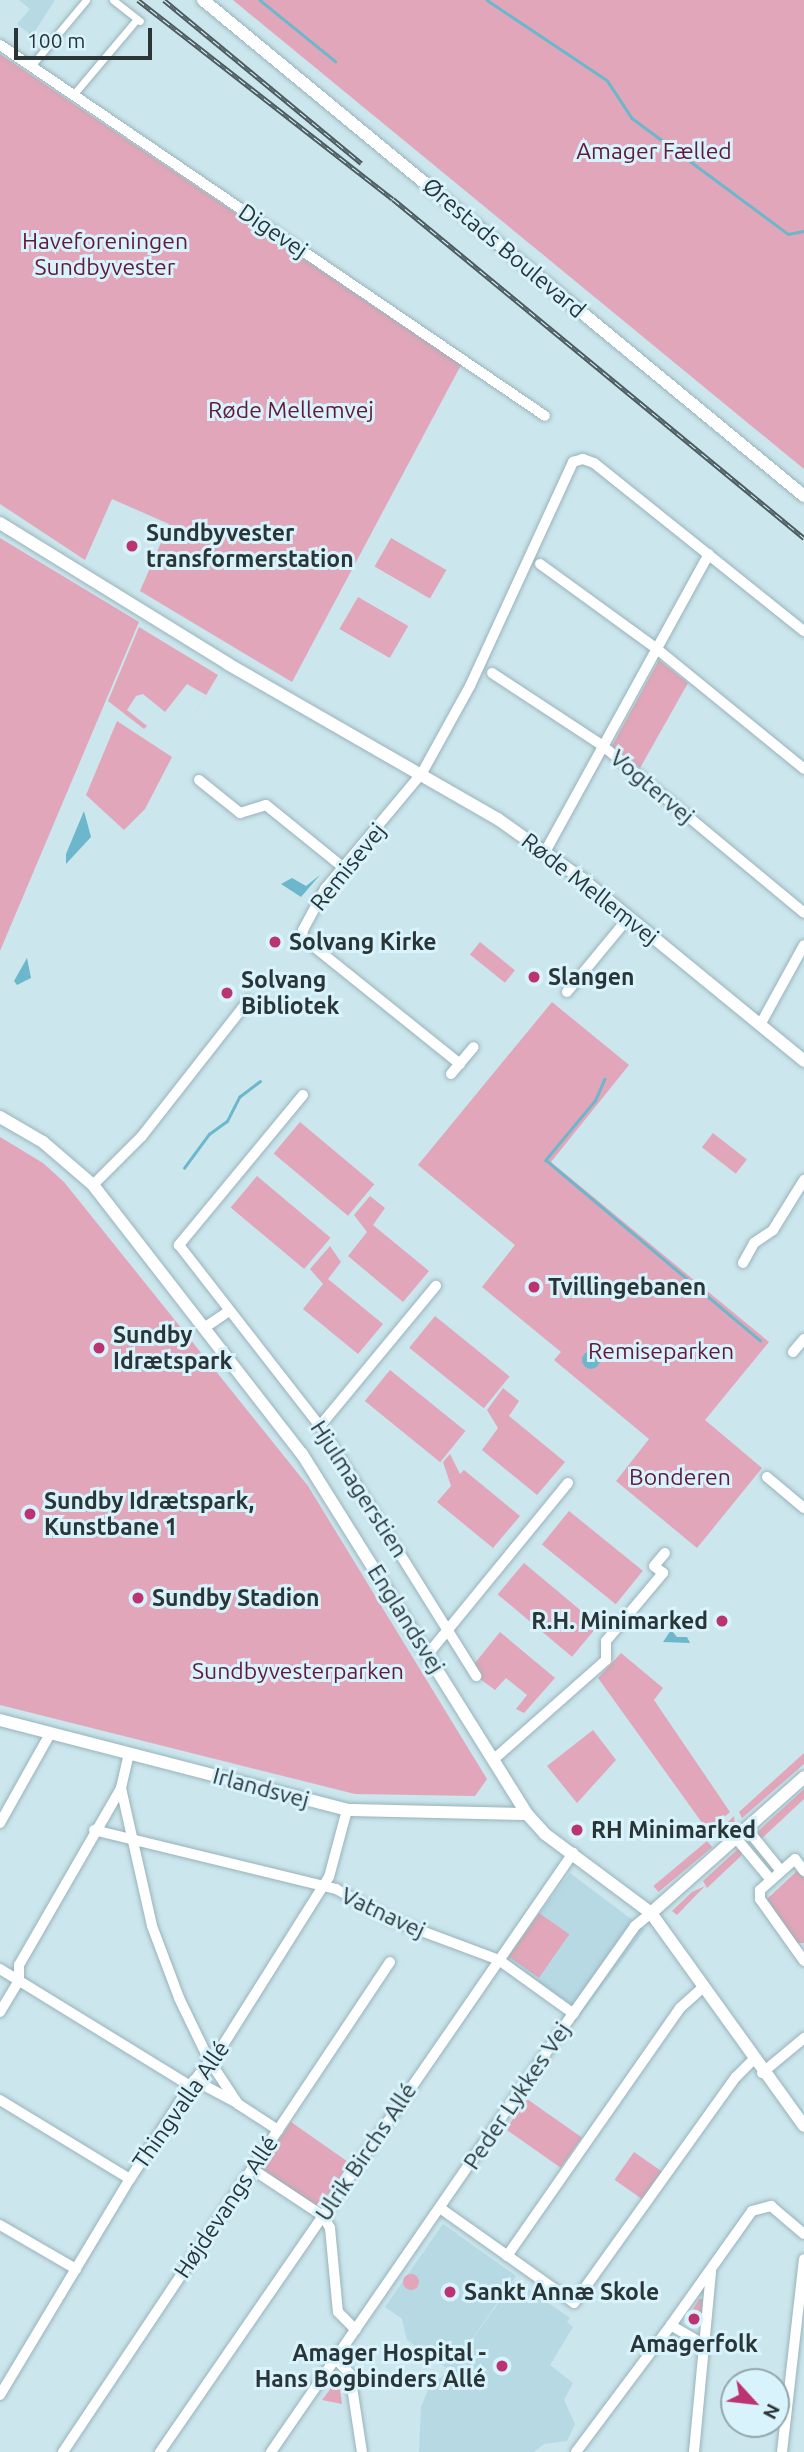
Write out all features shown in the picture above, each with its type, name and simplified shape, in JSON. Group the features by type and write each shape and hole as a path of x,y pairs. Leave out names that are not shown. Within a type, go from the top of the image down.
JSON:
{"street":[{"path":"31,66 86,0"},
{"path":"73,95 139,20 113,0"},
{"name":"Ørestads Boulevard","path":"203,0 804,496"},
{"name":"Digevej","path":"0,45 545,416"},
{"name":"Remisevej","path":"460,1064 302,937 312,908 422,774 470,686 573,462 583,458 594,463 709,554"},
{"name":"Røde Mellemvej","path":"0,523 228,664 422,774 545,852 629,917 804,1061"},
{"path":"545,852 709,554 804,631"},
{"path":"540,564 657,649 804,769"},
{"name":"Vogtervej","path":"492,673 603,747 804,913"},
{"path":"199,780 236,811 266,805 345,869"},
{"path":"567,992 629,917"},
{"path":"760,1025 804,945"},
{"path":"93,1185 142,1136 248,1001"},
{"path":"451,1074 474,1047"},
{"name":"Hjulmagerstien","path":"303,1095 178,1245 320,1426 476,1676"},
{"name":"Englandsvej","path":"0,1117 43,1142 93,1185 302,1454 527,1814 545,1834 651,1913 762,2073 804,2126"},
{"path":"743,1263 754,1243 773,1230 804,1180"},
{"path":"320,1426 436,1286"},
{"path":"204,1328 229,1311"},
{"path":"793,1352 804,1339"},
{"path":"767,1478 804,1508"},
{"path":"428,1654 568,1483"},
{"path":"493,1760 606,1660 606,1641 663,1573 654,1566 665,1553"},
{"name":"Irlandsvej","path":"0,1720 347,1810 527,1814"},
{"path":"0,1823 50,1734"},
{"path":"0,2012 19,1980 19,1965 94,1830 121,1788 129,1754"},
{"name":"Peder Lykkes Vej","path":"271,2452 635,1926 804,1777"},
{"path":"121,1788 130,1841 152,1926 178,1997 209,2060 238,2104"},
{"name":"Thingvalla Allé","path":"0,2395 130,2179 322,1887 347,1810"},
{"path":"747,1829 781,1871"},
{"name":"Vatnavej","path":"94,1830 130,1841 336,1889 392,1920 499,1960 574,2014"},
{"path":"736,1838 771,1880"},
{"name":"Ulrik Birchs Allé","path":"160,2452 573,1853"},
{"path":"804,1871 795,1859 760,1890 760,1899 804,1961"},
{"name":"Højdevangs Allé","path":"63,2452 390,1962"},
{"path":"0,1969 192,2083 238,2104 278,2130"},
{"path":"507,2256 680,2008 702,1988"},
{"path":"762,2073 804,2038"},
{"path":"440,2208 573,2303 736,2077 753,2060"},
{"path":"0,2100 130,2179"},
{"path":"252,2169 323,2216 330,2228 338,2312 356,2330"},
{"path":"576,2452 711,2270 751,2211 761,2206 771,2206 804,2234"},
{"path":"0,2225 76,2269"},
{"path":"782,2452 804,2259"},
{"path":"694,2452 711,2270"},
{"path":"671,2325 705,2345"},
{"path":"336,2359 350,2374 362,2452"}],"shaded area":[{"path":"19,0 55,0 32,36 17,24 30,9"},
{"path":"570,1873 645,1930 575,2022 500,1966"},
{"name":"Amager Hospital - Hans Bogbinders Allé","path":"443,2224 516,2276 453,2366 515,2280 570,2318 567,2322 573,2327 550,2365 573,2383 564,2400 575,2424 567,2441 544,2444 534,2452 419,2452 421,2407 428,2390 449,2370 407,2340 402,2319 385,2307"}],"green space":[{"name":"Amager Fælled","path":"233,0 804,0 804,469"},
{"name":"Haveforeningen Sundbyvester","path":"0,54 461,365 292,682 140,591 169,524 112,499 85,560 0,504"},
{"path":"0,538 139,622 0,951"},
{"path":"391,538 446,570 430,599 374,567"},
{"path":"358,597 408,626 390,658 340,629"},
{"path":"139,627 218,675 189,724 206,695 187,684 165,712 143,694 136,696 127,710 147,726 144,729 108,701"},
{"path":"659,660 688,683 640,768 612,746"},
{"path":"117,721 172,757 145,809 124,830 86,795"},
{"path":"480,942 515,970 505,983 470,954"},
{"name":"Remiseparken","path":"552,1002 629,1065 551,1162 769,1342 705,1420 762,1468 697,1548 616,1481 649,1439 554,1360 561,1352 482,1287 515,1245 418,1165"},
{"path":"300,1122 374,1184 348,1216 274,1153"},
{"path":"713,1133 747,1159 736,1174 702,1147"},
{"name":"Sundby Idrætspark","path":"0,1137 43,1163 64,1182 308,1486 487,1779 475,1796 355,1794 0,1705"},
{"path":"257,1176 331,1238 304,1269 231,1207"},
{"path":"370,1196 385,1208 373,1225 429,1271 403,1302 348,1256 367,1232 354,1215"},
{"path":"330,1246 341,1262 328,1279 383,1324 358,1354 303,1309 323,1284 310,1269"},
{"path":"435,1316 510,1376 484,1408 409,1348"},
{"path":"390,1370 465,1431 440,1462 365,1401"},
{"path":"503,1388 519,1401 509,1416 565,1462 537,1495 482,1450 498,1428 487,1410"},
{"path":"450,1454 460,1474 464,1470 520,1516 493,1548 437,1502 451,1486 443,1462"},
{"path":"569,1511 643,1571 616,1604 542,1544"},
{"path":"524,1563 598,1625 572,1657 498,1594"},
{"path":"500,1632 555,1678 524,1713 516,1709 527,1695 506,1678 495,1690 476,1676 475,1663"},
{"path":"621,1653 663,1688 654,1700 730,1812 708,1831 598,1678"},
{"path":"593,1730 616,1760 577,1803 547,1766"},
{"path":"804,1753 804,1764 742,1818 739,1812"},
{"path":"804,1789 804,1799 760,1840 756,1833"},
{"path":"734,1816 735,1826 719,1840 717,1833"},
{"path":"707,1841 712,1847 659,1892 653,1886"},
{"path":"739,1848 744,1851 741,1856 707,1888 703,1881"},
{"path":"798,1870 804,1878 804,1943 797,1943 767,1899"},
{"path":"705,1886 677,1915 672,1911 692,1892"},
{"path":"539,1913 569,1934 539,1978 509,1956"},
{"path":"527,2099 582,2137 561,2168 506,2129"},
{"path":"291,2122 350,2163 318,2208 259,2167"},
{"path":"634,2152 664,2173 645,2201 614,2180"},
{"path":"411,2274 419,2282 411,2290 403,2282"},
{"path":"699,2299 703,2299 701,2326 697,2327 686,2321"},
{"path":"337,2380 342,2404 322,2400"}],"water":[{"path":"84,811 91,837 66,864 66,854"},
{"path":"320,875 301,897 281,884 292,878 306,886"},
{"path":"27,958 31,978 17,985 14,981"},
{"path":"587,1351 595,1351 600,1360 598,1367 587,1369 582,1364 582,1356"},
{"path":"671,1630 677,1637 687,1637 690,1643 663,1642"}],"waterway":[{"path":"260,0 335,61"},
{"path":"487,0 607,80 632,118 788,234 804,231"},
{"path":"605,1079 595,1101 546,1160 760,1340"},
{"path":"184,1168 209,1134 227,1121 239,1097 260,1081"}],"railway":[{"path":"138,0 393,199 804,538"},
{"path":"164,0 361,163"}],"place":[{"name":"Sundbyvester transformerstation","path":"132,546"},
{"name":"Solvang Kirke","path":"275,942"},
{"name":"Slangen","path":"534,977"},
{"name":"Solvang Bibliotek","path":"227,993"},
{"name":"Tvillingebanen","path":"534,1287"},
{"name":"Sundby Idrætspark","path":"99,1348"},
{"name":"Sundby Idrætspark, Kunstbane 1","path":"30,1514"},
{"name":"Sundby Stadion","path":"138,1598"},
{"name":"R.H. Minimarked","path":"722,1621"},
{"name":"RH Minimarked","path":"577,1830"},
{"name":"Sankt Annæ Skole","path":"450,2292"},
{"name":"Amagerfolk","path":"694,2319"},
{"name":"Amager Hospital - Hans Bogbinders Allé","path":"502,2366"}],"park label":[{"name":"Bonderen","path":"680,1477"},
{"name":"Sundbyvesterparken","path":"298,1671"}]}
